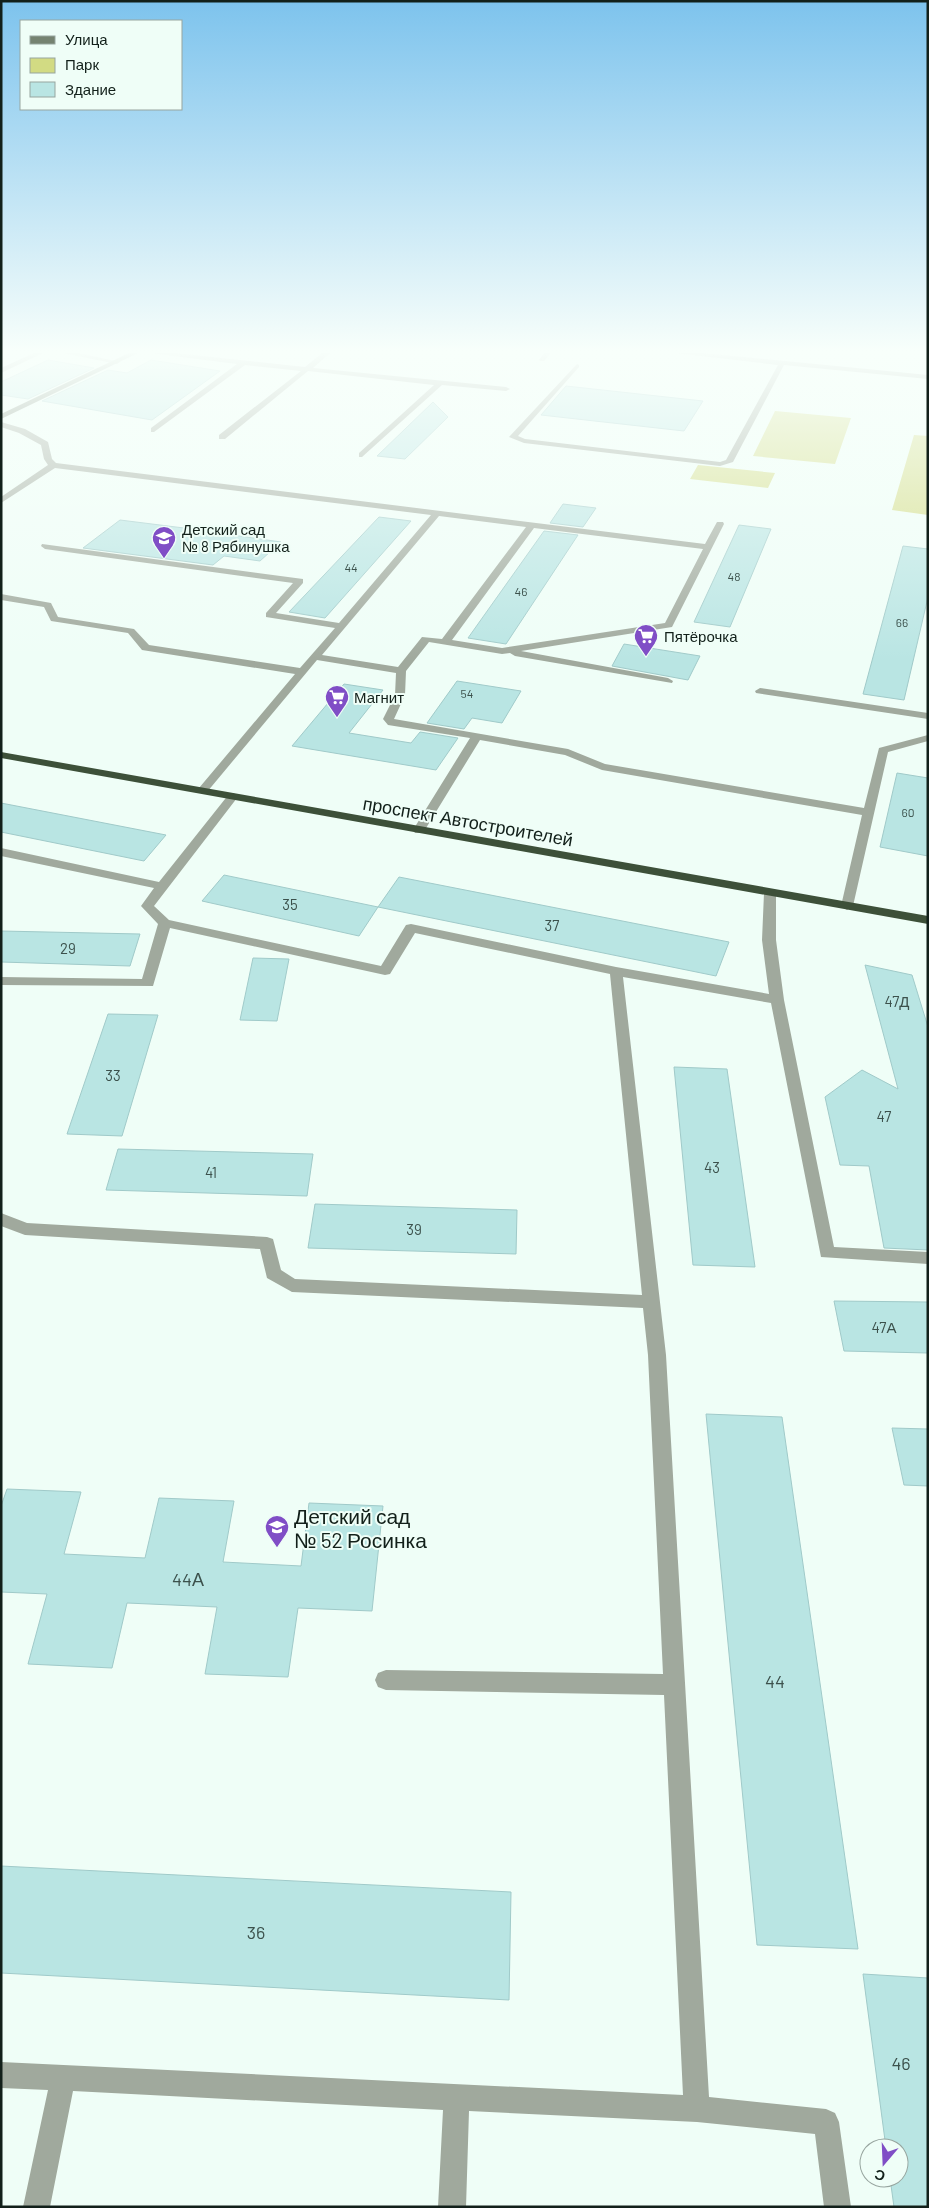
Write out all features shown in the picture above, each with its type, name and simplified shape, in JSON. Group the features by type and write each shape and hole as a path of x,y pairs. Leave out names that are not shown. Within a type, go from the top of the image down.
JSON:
{"highway":[{"name":"проспект Автостроителей","path":"1,755 928,920"}],"lane":[{"path":"47,456 53,464 708,547"},
{"path":"649,456 720,464 729,462 732,456"},
{"path":"1,500 53,464"},
{"path":"203,790 437,513"},
{"path":"445,642 532,524"},
{"path":"502,651 669,625 720,524"},
{"path":"45,546 300,582 269,615 342,626"},
{"path":"1,597 48,605 54,619 130,631 146,648 303,672"},
{"path":"668,681 426,639 402,670 400,695 388,719 392,723 568,752 602,767 868,812"},
{"path":"315,657 402,670"},
{"path":"760,691 928,716"},
{"path":"419,830 477,736"},
{"path":"847,906 883,750 928,738"},
{"path":"233,796 147,906 165,922 385,971 411,928 616,971 777,1000"},
{"path":"1,852 162,886"},
{"path":"770,892 769,940 777,1000 827,1253 928,1258"},
{"path":"1,981 148,983 165,922"},
{"path":"616,971 657,1355 697,2109"},
{"path":"1,1219 25,1229 267,1243 273,1273 292,1285 650,1302"},
{"path":"386,1680 676,1685"},
{"path":"1,2075 697,2109 826,2122 838,2207"},
{"path":"36,2207 62,2078"},
{"path":"452,2207 457,2098"}],"green space":[{"path":"753,456 838,456 835,464"},
{"path":"908,456 928,456 928,515 892,510"},
{"path":"698,465 775,473 768,488 690,479"}],"building":[{"path":"377,456 408,456 405,459"},
{"path":"563,504 596,508 583,527 550,523"},
{"path":"379,517 411,521 325,618 289,612"},
{"path":"120,520 281,542 260,561 224,556 213,565 83,548"},
{"path":"739,525 771,529 730,627 694,622"},
{"path":"544,531 578,535 506,644 468,638"},
{"path":"903,546 928,549 928,597 904,700 863,694"},
{"path":"624,644 700,656 688,680 612,666"},
{"path":"457,681 521,691 502,723 472,718 464,729 427,723"},
{"path":"344,684 383,690 349,733 411,743 420,732 458,738 436,770 292,746"},
{"path":"897,773 928,778 928,856 880,847"},
{"path":"1,803 166,835 144,861 1,832"},
{"path":"224,875 378,907 359,936 202,901"},
{"path":"399,877 729,942 716,976 378,907"},
{"path":"1,931 140,934 130,966 1,962"},
{"path":"253,958 289,959 277,1021 240,1020"},
{"path":"865,965 912,975 928,1027 928,1250 884,1248 869,1166 840,1165 825,1097 862,1070 898,1089"},
{"path":"108,1014 158,1015 122,1136 67,1134"},
{"path":"674,1067 727,1069 755,1267 693,1265"},
{"path":"118,1149 313,1154 307,1196 106,1190"},
{"path":"315,1204 517,1210 516,1254 308,1248"},
{"path":"834,1301 928,1302 928,1353 844,1351"},
{"path":"706,1414 782,1417 858,1949 757,1945"},
{"path":"892,1428 928,1429 928,1486 904,1485"},
{"path":"7,1489 81,1492 64,1554 145,1558 159,1498 234,1501 223,1562 301,1566 309,1503 383,1506 372,1611 298,1608 288,1677 205,1674 217,1607 127,1603 112,1668 28,1664 47,1594 1,1592 1,1506"},
{"path":"1,1866 511,1892 509,2000 1,1973"},
{"path":"863,1974 928,1978 928,2207 894,2207 891,2188 909,2188 909,2138 885,2138"}],"place":[{"name":"Детский сад № 8 Рябинушка","path":"164,559"},
{"name":"Пятёрочка","path":"646,657"},
{"name":"Магнит","path":"337,718"},
{"name":"Детский сад № 52 Росинка","path":"277,1548"}]}
